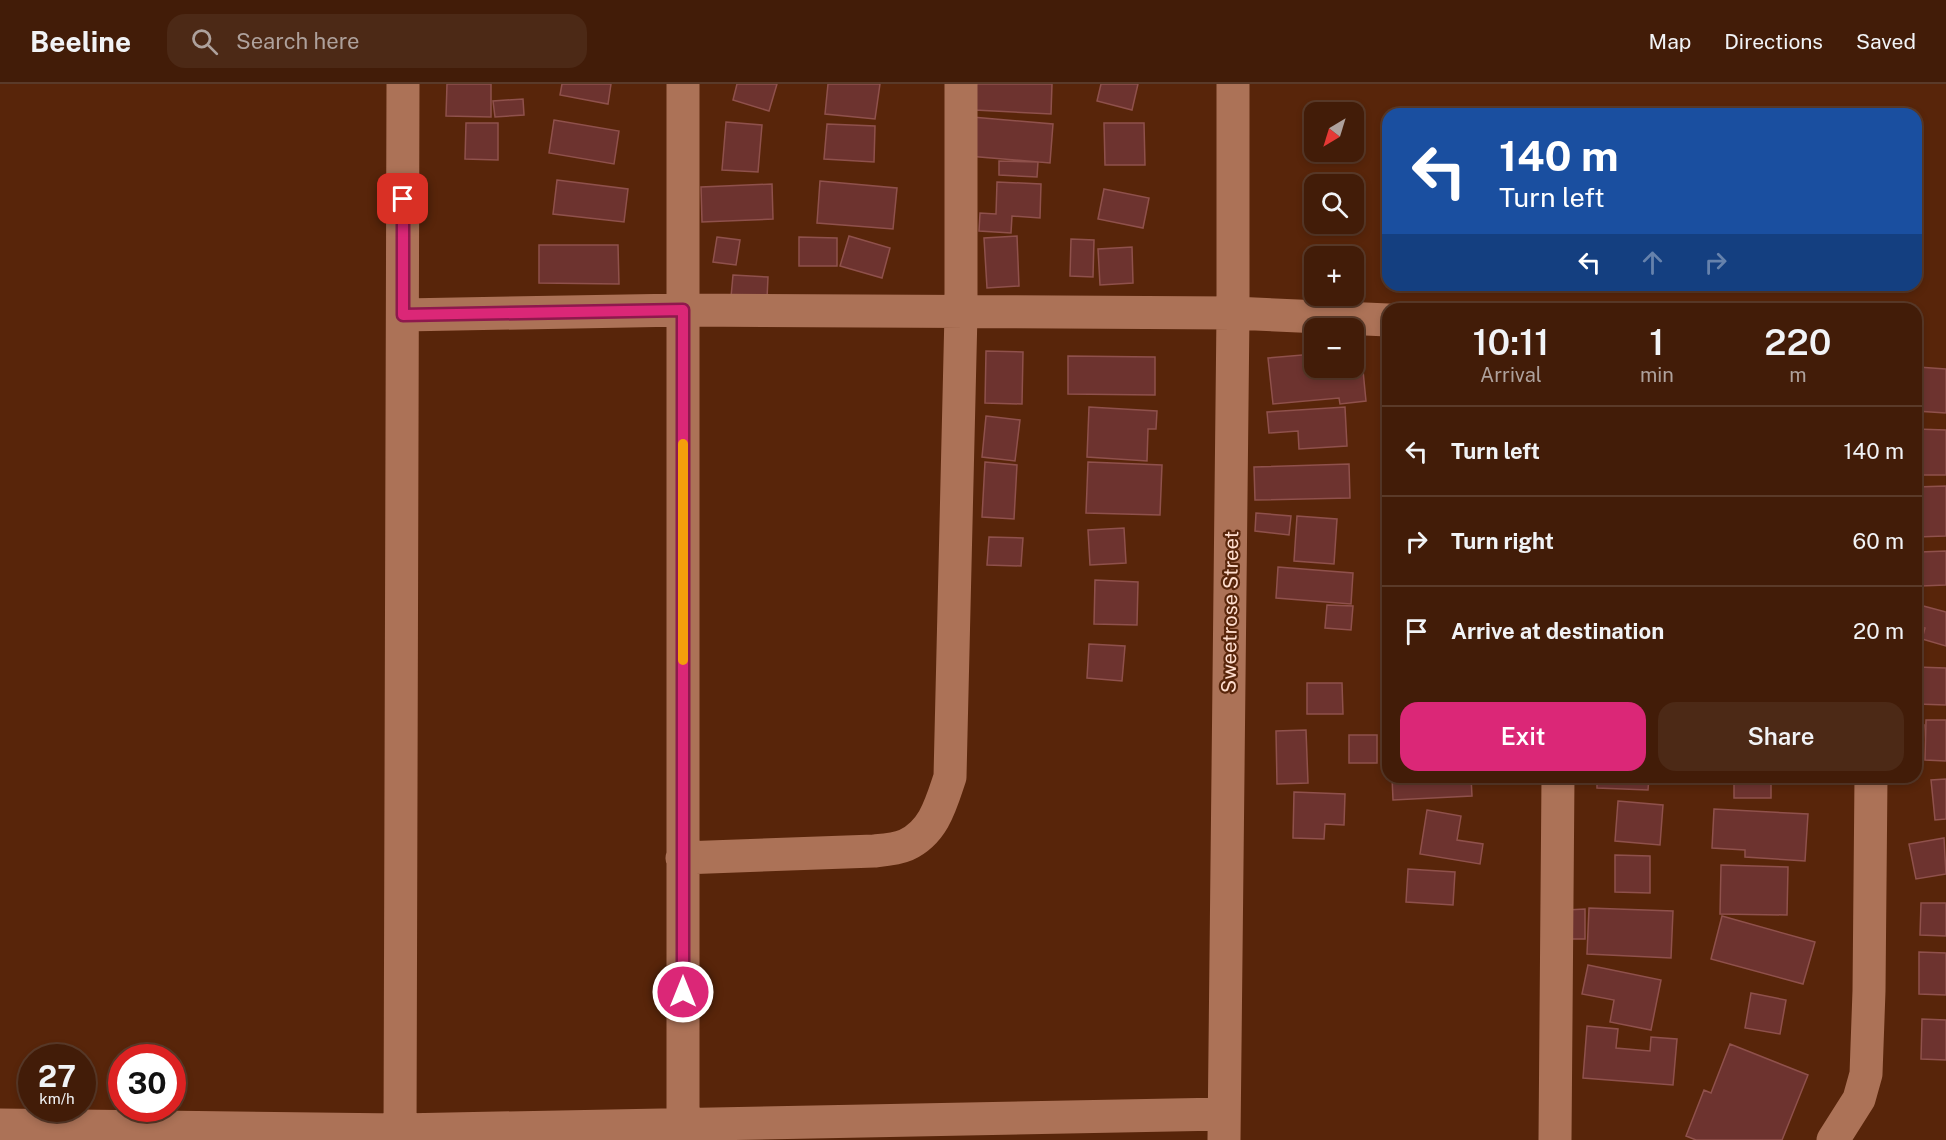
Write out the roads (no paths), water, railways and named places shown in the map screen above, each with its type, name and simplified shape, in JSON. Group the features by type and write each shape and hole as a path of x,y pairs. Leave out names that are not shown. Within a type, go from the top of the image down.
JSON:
{"street":[{"path":"400,1135 403,84"},
{"path":"683,84 684,1133"},
{"path":"682,858 874,852 905,846 925,834 938,813 950,777 961,313 962,84"},
{"name":"Sweetrose Street","path":"1224,1127 1233,313 1233,84"},
{"path":"403,315 683,310 1233,313 1382,320"},
{"path":"1555,1140 1558,783"},
{"path":"1833,1140 1859,1099 1866,1074 1871,783"},
{"path":"0,1125 400,1135 1224,1127"}]}
